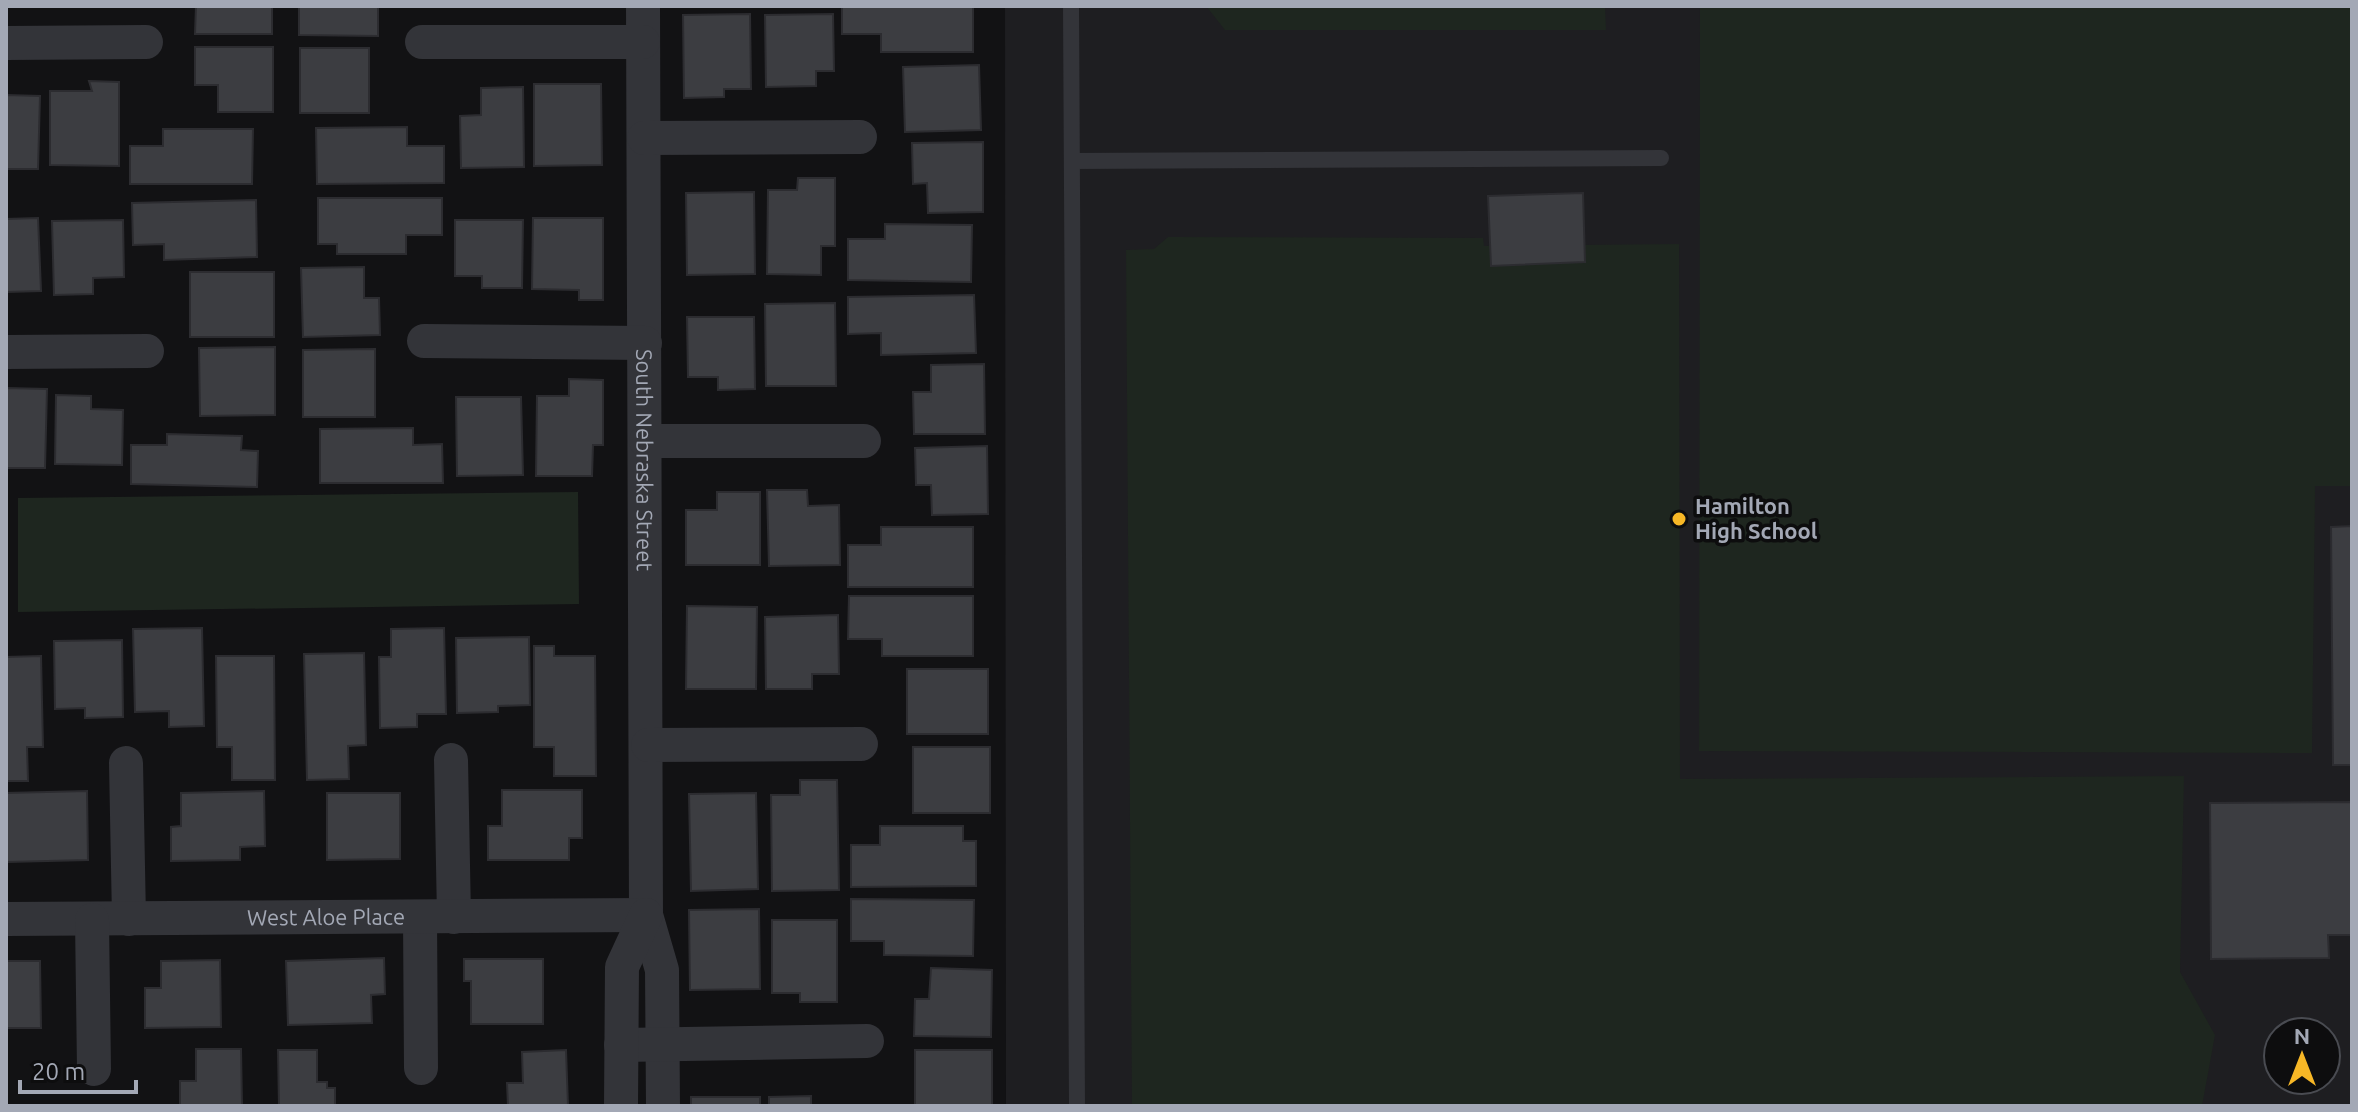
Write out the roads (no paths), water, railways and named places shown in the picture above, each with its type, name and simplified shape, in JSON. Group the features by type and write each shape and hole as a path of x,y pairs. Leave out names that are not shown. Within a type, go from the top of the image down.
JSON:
{"street":[{"name":"South Nebraska Street","path":"643,6 648,745 646,915 662,970 663,1106"},
{"path":"6,43 146,42"},
{"path":"422,42 643,42"},
{"path":"644,138 860,137"},
{"path":"424,341 645,343"},
{"path":"6,352 147,351"},
{"path":"646,441 864,441"},
{"path":"648,745 861,744"},
{"path":"451,760 454,917"},
{"path":"126,763 129,919"},
{"name":"South Nebraska Street","path":"621,1106 622,967 646,915"},
{"name":"West Aloe Place","path":"6,919 646,915"},
{"path":"420,917 421,1068"},
{"path":"92,920 94,1069"},
{"path":"621,1045 867,1041"}],"lane":[{"path":"1071,6 1077,1106"},
{"path":"1072,161 1661,158"}],"place":[{"name":"Hamilton High School","path":"1679,519"}]}
